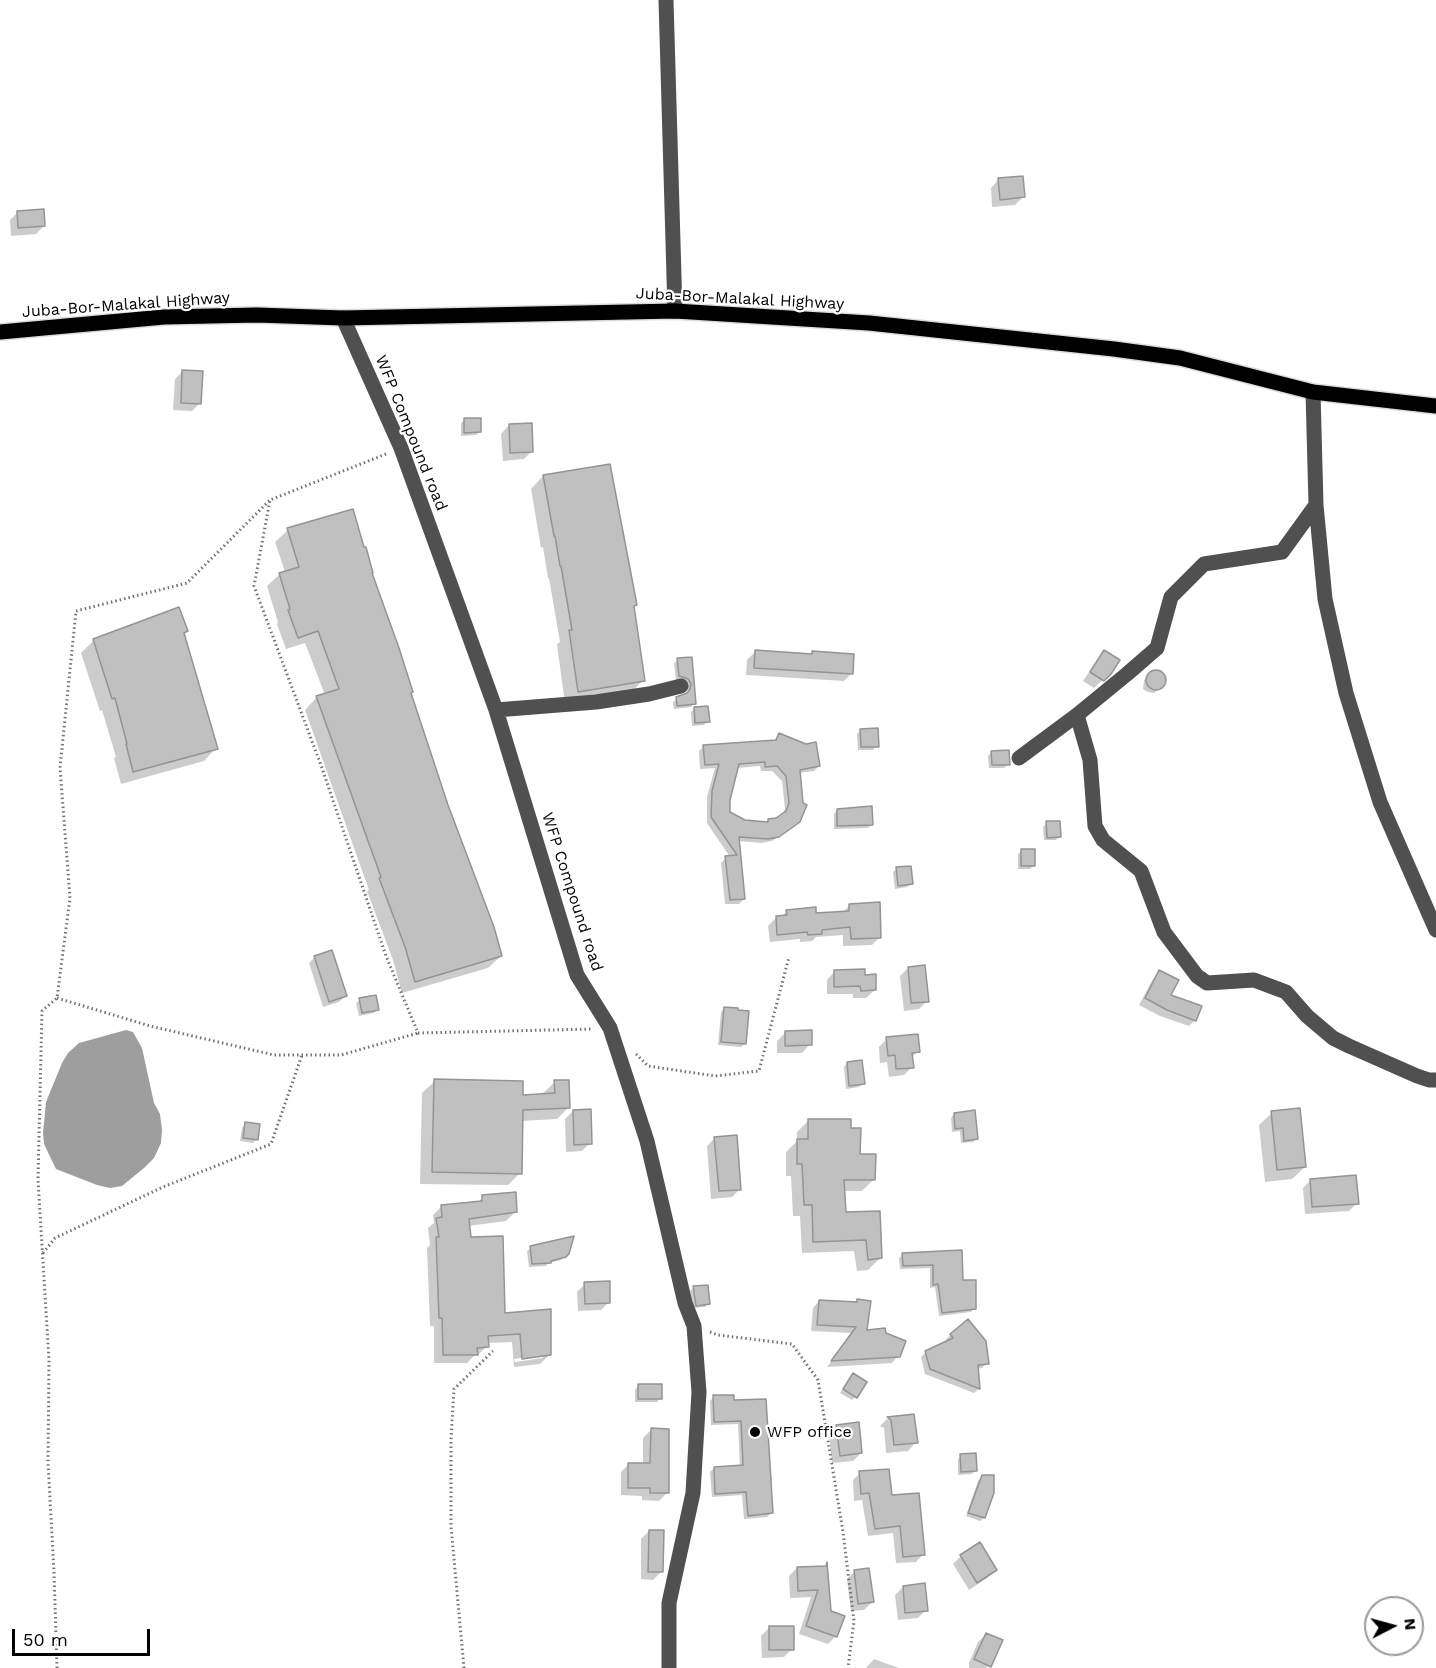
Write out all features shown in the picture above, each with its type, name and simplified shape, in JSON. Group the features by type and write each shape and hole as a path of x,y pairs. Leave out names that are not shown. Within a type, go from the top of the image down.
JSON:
{"main road":[{"name":"Juba-Bor-Malakal Highway","path":"0,332 164,317 257,315 343,318 675,311 869,323 1158,355 1180,358 1313,392 1436,406"}],"street":[{"path":"666,0 675,311"},
{"name":"WFP Compound road","path":"343,318 401,448 496,710 577,975 610,1028 647,1142 685,1303 694,1326 699,1392 693,1493 669,1603 669,1668"},
{"path":"1313,392 1316,505 1325,599 1346,693 1380,802 1436,930"},
{"path":"1019,758 1077,715 1157,648 1171,597 1204,564 1281,552 1316,505"},
{"path":"496,710 596,702 649,694 681,686"},
{"path":"1077,715 1090,760 1095,826 1103,840 1141,871 1164,932 1197,976 1207,983 1254,980 1286,992 1307,1016 1334,1038 1417,1076 1436,1080"}],"path":[{"path":"57,1668 48,1462 49,1360 39,1180 42,1011 57,998 70,898 60,768 76,611 187,583 270,500 401,448"},
{"path":"270,500 254,586 322,768 386,956 418,1033"},
{"path":"633,1051 648,1066 715,1076 759,1071 789,957"},
{"path":"57,998 150,1026 274,1055 341,1055 418,1033 610,1028"},
{"path":"43,1254 55,1238 163,1186 271,1144 302,1055"},
{"path":"694,1326 718,1335 792,1344 818,1380 839,1508 854,1621 848,1668"},
{"path":"464,1668 451,1526 451,1440 454,1389 493,1351"}],"shaded area":[{"path":"126,1030 133,1032 142,1048 154,1103 160,1114 161,1143 154,1158 144,1168 122,1186 110,1188 56,1169 44,1144 46,1102 62,1063 68,1053 79,1043"}],"building":[{"path":"1023,176 1025,197 1000,200 998,178"},
{"path":"44,209 45,226 18,228 17,211"},
{"path":"182,370 203,371 201,404 181,403"},
{"path":"464,418 481,418 481,432 464,433"},
{"path":"532,423 533,452 510,453 509,424"},
{"path":"610,464 637,605 634,606 645,681 578,692 569,630 572,630 543,475"},
{"path":"353,509 448,805 494,927 502,956 415,982 405,947 379,878 381,877 316,696 339,689 318,631 298,638 279,573 299,567 287,528"},
{"path":"179,607 188,631 184,633 218,749 133,772 115,698 112,699 93,639"},
{"path":"755,650 854,654 853,674 754,668"},
{"path":"1104,650 1120,660 1104,681 1090,672"},
{"path":"692,657 696,704 677,706 676,697 687,693 691,684 688,679 679,676 677,658"},
{"path":"1152,670 1160,670 1166,676 1166,684 1160,690 1152,690 1146,684 1146,676"},
{"path":"708,706 710,722 695,723 694,707"},
{"path":"878,728 879,747 861,747 860,729"},
{"path":"779,733 806,744 816,742 820,766 800,770 803,803 807,805 800,822 779,837 768,839 739,837 745,899 730,900 725,856 737,855 711,817 712,791 719,764 705,765 703,745 776,740","holes":["765,762 765,767 777,766 786,776 789,803 786,811 776,818 768,819 768,822 745,820 730,812 730,800 739,764"]},
{"path":"1009,750 1010,765 992,765 991,751"},
{"path":"872,806 873,825 837,826 837,809"},
{"path":"1046,821 1060,821 1061,837 1047,838"},
{"path":"1021,849 1035,849 1035,866 1021,866"},
{"path":"911,866 913,884 898,886 896,867"},
{"path":"880,902 881,938 851,939 850,927 822,930 822,934 808,935 807,932 777,935 776,916 787,915 786,910 816,907 816,913 849,911 849,904"},
{"path":"332,950 347,996 329,1002 314,956"},
{"path":"925,965 929,1002 911,1003 908,967"},
{"path":"865,969 865,975 876,974 876,990 861,991 860,986 834,987 834,970"},
{"path":"1159,970 1179,980 1171,995 1202,1006 1196,1021 1167,1010 1145,998"},
{"path":"376,995 379,1010 362,1013 359,998"},
{"path":"724,1007 749,1011 746,1044 721,1042"},
{"path":"812,1030 812,1045 785,1046 785,1031"},
{"path":"918,1034 920,1052 912,1053 914,1068 896,1069 895,1055 888,1056 886,1037"},
{"path":"862,1060 865,1084 849,1086 847,1062"},
{"path":"434,1079 523,1081 523,1095 555,1093 554,1080 569,1080 570,1108 523,1110 522,1174 432,1172"},
{"path":"1300,1108 1306,1167 1277,1170 1271,1111"},
{"path":"591,1109 592,1144 574,1145 573,1110"},
{"path":"975,1110 978,1139 964,1141 963,1128 955,1129 954,1113"},
{"path":"808,1119 851,1119 851,1128 861,1128 860,1154 876,1154 875,1180 844,1180 846,1212 880,1211 882,1258 868,1260 866,1240 813,1242 812,1205 804,1205 802,1164 797,1164 797,1139 808,1139"},
{"path":"245,1122 260,1124 258,1140 243,1138"},
{"path":"737,1135 741,1190 719,1191 714,1137"},
{"path":"1356,1175 1359,1204 1312,1207 1310,1179"},
{"path":"516,1192 517,1212 469,1219 471,1237 503,1236 505,1313 551,1309 551,1355 522,1359 520,1334 488,1336 489,1347 477,1348 478,1355 443,1355 442,1318 439,1318 436,1237 439,1237 436,1218 442,1217 441,1205 482,1201 482,1195"},
{"path":"574,1236 566,1257 551,1261 551,1263 532,1264 530,1246"},
{"path":"962,1250 963,1280 976,1280 976,1309 942,1313 938,1284 933,1285 933,1265 903,1266 902,1253"},
{"path":"610,1281 610,1303 585,1304 584,1282"},
{"path":"708,1285 710,1304 696,1306 693,1286"},
{"path":"857,1299 871,1301 867,1330 885,1328 886,1333 906,1341 900,1357 831,1361 856,1327 817,1325 819,1300 857,1302"},
{"path":"968,1319 986,1341 989,1364 978,1365 980,1389 930,1369 925,1351 953,1338 950,1334"},
{"path":"853,1373 867,1382 857,1398 843,1389"},
{"path":"638,1384 662,1384 662,1399 638,1399"},
{"name":"WFP office","path":"713,1395 734,1395 734,1400 766,1399 773,1513 748,1516 746,1492 715,1494 714,1467 743,1465 741,1421 714,1422"},
{"path":"914,1414 918,1443 894,1445 891,1420 887,1417"},
{"path":"859,1422 862,1453 840,1456 836,1425"},
{"path":"651,1428 669,1429 669,1493 650,1493 650,1488 628,1488 628,1463 650,1463"},
{"path":"976,1453 977,1471 961,1472 960,1454"},
{"path":"889,1469 892,1495 919,1493 925,1555 903,1557 900,1526 875,1529 869,1493 861,1494 859,1471"},
{"path":"982,1475 994,1475 994,1493 985,1518 968,1513"},
{"path":"649,1530 664,1530 663,1572 648,1572"},
{"path":"980,1542 997,1570 977,1583 960,1555"},
{"path":"827,1562 831,1611 845,1616 837,1637 806,1626 818,1590 798,1591 797,1567 826,1566"},
{"path":"869,1568 874,1602 858,1604 854,1570"},
{"path":"925,1583 928,1611 905,1613 903,1586"},
{"path":"769,1626 794,1626 794,1650 769,1650"},
{"path":"986,1633 1003,1640 991,1667 974,1659"}],"place":[{"name":"WFP office","path":"755,1432"}]}
